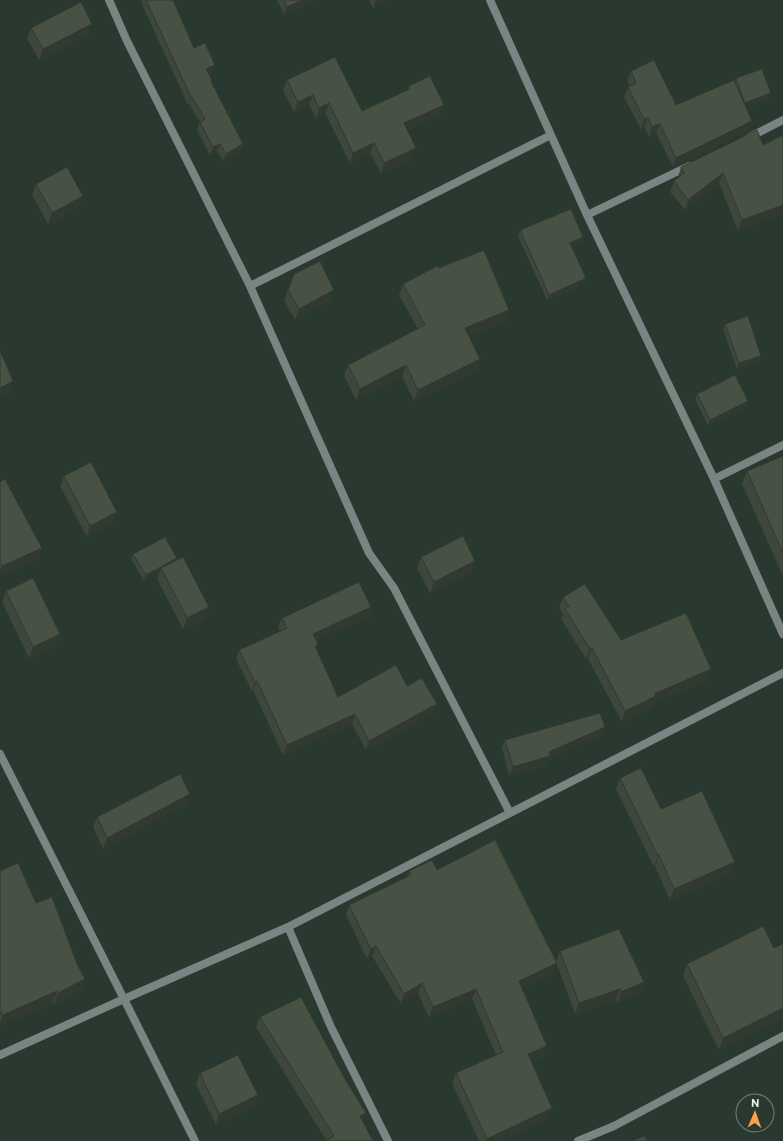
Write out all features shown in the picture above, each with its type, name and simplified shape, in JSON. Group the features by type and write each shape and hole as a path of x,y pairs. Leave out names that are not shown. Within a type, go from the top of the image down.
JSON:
{"street":[{"path":"109,0 127,41 250,286 369,553 394,588 510,813"},
{"path":"490,0 587,215 714,479 783,634"},
{"path":"741,141 783,120"},
{"path":"250,286 551,135"},
{"path":"587,215 699,162"},
{"path":"714,479 783,445"},
{"path":"0,1055 124,998 288,927 783,673"},
{"path":"0,754 195,1141"},
{"path":"288,927 331,1027 388,1141"},
{"path":"578,1141 614,1126 783,1036"}],"building":[{"path":"146,0 173,0 194,48 205,43 215,65 206,69 243,144 226,154 220,144 213,147 200,122 205,119 191,97"},
{"path":"284,0 303,0 287,7"},
{"path":"81,2 92,24 43,49 31,28"},
{"path":"335,57 362,111 410,89 409,86 430,76 444,105 404,123 416,148 384,163 374,143 353,153 329,103 319,108 313,95 298,102 287,80"},
{"path":"654,60 676,105 734,80 752,121 676,158 660,124 652,127 648,118 644,119 628,87 636,83 631,71"},
{"path":"762,69 771,93 745,103 736,78"},
{"path":"757,130 763,145 783,135 783,205 742,220 723,173 688,200 674,181 684,173 681,167"},
{"path":"67,167 83,196 52,213 36,184"},
{"path":"571,209 583,237 570,243 586,278 549,295 520,230"},
{"path":"484,250 509,310 465,328 480,359 418,390 406,365 360,389 348,365 425,325 403,284 437,266 439,268"},
{"path":"320,261 334,290 299,309 288,290 294,274"},
{"path":"748,316 761,356 739,363 725,324"},
{"path":"0,350 13,381 0,388"},
{"path":"735,375 748,401 710,420 697,394"},
{"path":"783,456 783,553 747,471"},
{"path":"91,462 117,512 90,526 64,476"},
{"path":"5,479 42,548 2,566 0,562 0,482"},
{"path":"463,536 475,561 434,582 421,557"},
{"path":"165,537 177,558 146,575 133,554"},
{"path":"183,557 209,607 187,618 161,568"},
{"path":"33,578 60,634 33,647 6,591"},
{"path":"359,582 371,607 313,634 318,644 315,646 338,697 396,665 407,686 422,678 437,704 369,741 355,714 287,745 257,681 255,682 239,650 287,628 282,618"},
{"path":"585,584 621,640 686,613 711,669 654,694 656,696 625,711 592,648 590,649 565,609 569,606 563,597"},
{"path":"600,713 605,727 549,752 550,756 513,767 505,740"},
{"path":"641,768 661,809 702,791 735,862 674,889 659,855 658,856 620,778"},
{"path":"180,774 190,794 107,838 97,817"},
{"path":"495,840 557,963 519,981 547,1046 528,1054 552,1108 487,1139 456,1073 503,1052 476,989 433,1007 422,983 404,994 376,946 371,949 349,905 411,875 409,871 432,860 437,870"},
{"path":"18,863 36,903 52,897 77,964 85,979 58,993 57,991 3,1015 1,1012 0,1013 0,871"},
{"path":"763,926 774,948 783,944 783,1008 723,1038 687,964"},
{"path":"619,929 644,982 621,992 620,989 579,1003 560,951"},
{"path":"301,997 345,1079 366,1113 360,1116 373,1141 325,1141 334,1136 260,1017"},
{"path":"238,1055 258,1095 219,1114 200,1073"},
{"path":"645,1136 647,1141 631,1141"}]}
